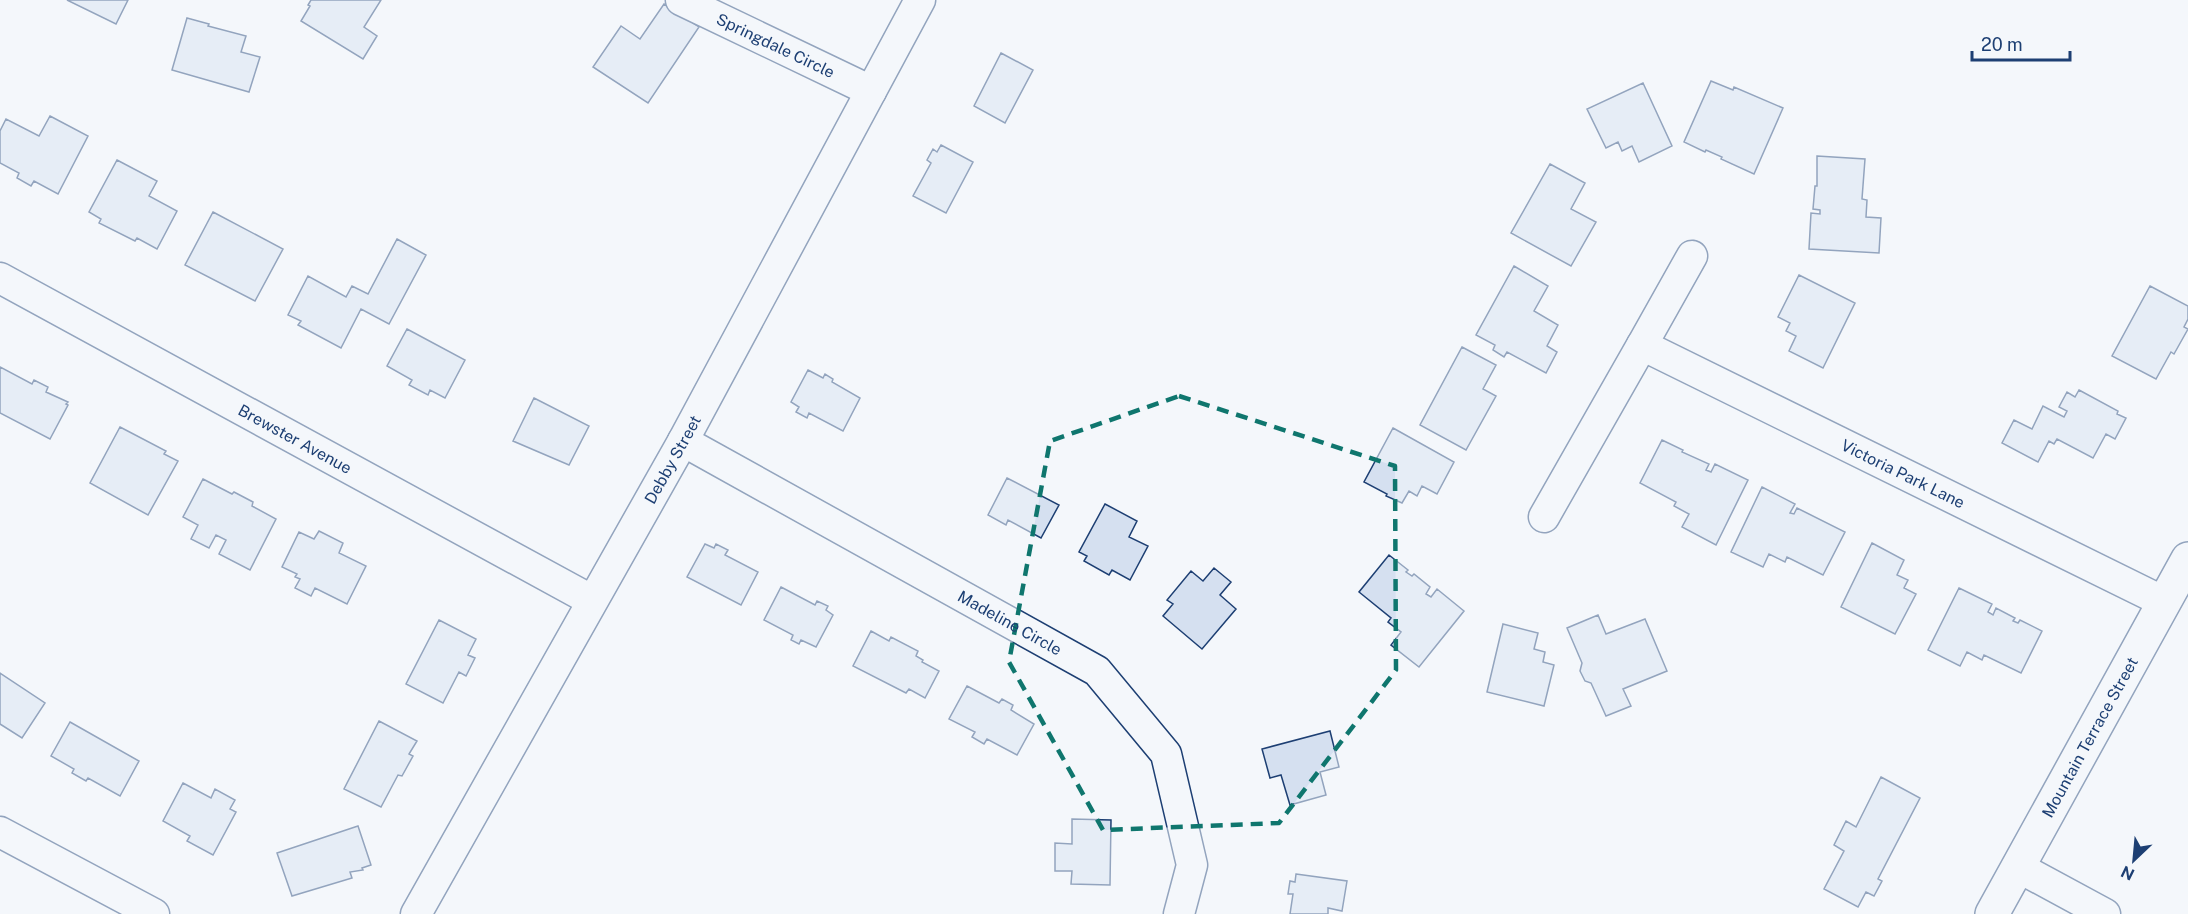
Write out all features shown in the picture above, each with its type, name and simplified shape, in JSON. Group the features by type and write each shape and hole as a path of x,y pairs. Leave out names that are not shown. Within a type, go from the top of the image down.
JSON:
{"street":[{"name":"Springdale Circle","path":"681,0 871,91"},
{"name":"Debby Street","path":"416,914 682,441 920,0"},
{"path":"1544,516 1692,256"},
{"name":"Brewster Avenue","path":"0,278 591,600"},
{"name":"Victoria Park Lane","path":"1642,345 2164,602"},
{"name":"Madeline Circle","path":"682,441 1097,671 1166,754 1192,865 1179,914"},
{"name":"Mountain Terrace Street","path":"1992,914 2188,559"},
{"path":"0,832 154,914"},
{"path":"2018,867 2105,914"}],"highlighted area":[{"path":"1179,396 1395,466 1396,670 1279,823 1103,830 1009,662 1050,441"}],"building":[{"path":"67,0 128,0 116,24"},
{"path":"311,0 381,0 364,27 377,36 363,59 301,21"},
{"path":"664,4 686,18 696,18 693,23 699,27 648,103 593,67 621,26 640,39"},
{"path":"187,18 246,36 241,52 260,57 249,92 172,70"},
{"path":"1001,53 1033,70 1005,123 974,106"},
{"path":"1711,81 1733,90 1734,87 1783,108 1754,174 1721,159 1722,157 1684,142"},
{"path":"1643,83 1672,146 1639,162 1632,146 1622,151 1618,142 1606,148 1587,109"},
{"path":"50,116 88,136 58,194 34,181 31,186 17,178 19,173 0,163 0,131 6,119 39,136"},
{"path":"941,145 973,162 946,213 913,196 931,163 927,160 933,149 937,152"},
{"path":"1817,156 1865,159 1862,199 1867,200 1866,217 1881,218 1879,253 1809,249 1811,213 1820,214 1820,210 1813,209 1815,186 1817,186"},
{"path":"117,160 157,181 149,196 177,211 157,249 137,238 135,241 99,223 101,219 89,212"},
{"path":"1550,164 1585,183 1571,209 1596,222 1571,266 1511,233"},
{"path":"213,212 283,249 255,301 185,265"},
{"path":"397,239 426,255 389,324 361,309 341,348 298,325 301,321 288,315 308,276 346,297 352,286 368,294"},
{"path":"1514,266 1548,286 1534,311 1558,325 1547,346 1557,352 1546,373 1507,352 1504,357 1493,350 1495,345 1476,335"},
{"path":"1799,275 1855,303 1823,368 1789,351 1796,336 1786,331 1790,323 1778,317"},
{"path":"2150,286 2188,306 2188,319 2184,327 2188,329 2174,354 2171,352 2156,379 2112,356"},
{"path":"407,329 465,360 445,398 430,390 428,395 409,385 412,380 387,366"},
{"path":"1462,347 1496,365 1483,389 1496,396 1466,450 1420,425"},
{"path":"0,367 32,384 34,380 48,387 46,392 68,402 50,439 0,413"},
{"path":"808,370 823,378 825,374 833,379 832,382 860,398 843,431 809,413 807,418 796,412 799,407 791,402"},
{"path":"2079,390 2118,411 2117,414 2126,418 2115,439 2106,434 2093,458 2057,439 2054,444 2049,441 2038,462 2002,443 2014,420 2032,429 2043,406 2064,417 2067,411 2059,407 2067,392 2075,397"},
{"path":"534,398 589,426 569,465 513,441"},
{"path":"120,427 166,451 164,454 178,461 148,515 90,483"},
{"path":"1393,428 1454,462 1437,494 1422,486 1417,496 1409,491 1402,503 1364,482"},
{"path":"1662,440 1709,464 1706,470 1711,472 1715,464 1748,480 1716,545 1682,527 1689,514 1674,506 1676,502 1640,483"},
{"path":"1007,478 1059,505 1041,538 1008,520 1006,525 988,515"},
{"path":"203,479 253,502 252,506 276,519 250,570 219,554 226,540 216,535 209,548 191,539 198,525 183,517"},
{"path":"1762,487 1795,504 1790,513 1794,514 1797,508 1845,532 1823,575 1787,557 1785,562 1769,554 1763,567 1731,552"},
{"path":"1105,504 1137,521 1129,537 1148,546 1130,580 1112,570 1109,575 1084,561 1087,556 1079,552"},
{"path":"319,531 343,543 339,553 366,566 347,604 315,588 311,596 295,588 300,579 295,577 297,574 282,567 299,532 314,539"},
{"path":"1872,543 1904,560 1897,575 1908,580 1904,588 1916,594 1895,634 1841,607"},
{"path":"705,544 714,548 716,544 728,550 725,555 758,572 741,605 687,577"},
{"path":"1389,555 1408,570 1406,572 1412,576 1414,574 1430,587 1426,594 1431,597 1437,589 1464,611 1419,667 1391,645 1401,632 1388,622 1391,618 1359,592"},
{"path":"1214,568 1231,582 1220,595 1236,609 1202,649 1163,616 1173,604 1167,600 1191,571 1203,581"},
{"path":"781,587 815,605 817,601 828,606 826,610 833,615 816,647 801,640 799,644 791,640 793,635 764,620"},
{"path":"1959,588 1992,604 1988,612 1993,615 1996,608 2015,618 2013,621 2018,623 2020,620 2042,631 2021,673 1984,655 1982,660 1967,652 1960,666 1928,650"},
{"path":"1598,615 1606,634 1645,619 1667,671 1623,689 1631,706 1606,716 1591,683 1585,681 1580,671 1582,663 1567,628"},
{"path":"439,620 476,639 468,655 475,658 466,676 459,672 443,703 406,684"},
{"path":"1503,624 1538,633 1534,649 1545,652 1543,662 1554,665 1544,706 1487,692"},
{"path":"871,631 889,641 891,637 918,651 916,656 923,660 922,662 939,671 925,698 909,689 906,693 853,666"},
{"path":"0,673 45,703 22,738 0,724"},
{"path":"967,686 999,703 1002,699 1013,705 1011,710 1034,724 1017,755 987,739 984,744 972,737 975,732 949,719"},
{"path":"379,721 417,741 409,754 413,756 402,776 398,775 381,807 344,789"},
{"path":"70,722 139,761 120,796 88,778 86,781 72,773 74,769 51,756"},
{"path":"1330,731 1339,767 1320,772 1326,795 1290,805 1281,775 1270,778 1262,749"},
{"path":"1881,777 1920,798 1878,879 1882,881 1874,896 1866,892 1858,907 1824,889 1844,851 1834,845 1846,821 1856,827"},
{"path":"183,783 211,798 215,789 235,800 230,809 236,812 213,855 187,841 190,836 163,821"},
{"path":"1072,819 1111,820 1110,885 1071,884 1072,871 1055,871 1055,843 1072,844"},
{"path":"358,826 371,865 362,868 363,870 350,872 352,878 292,896 277,853"},
{"path":"1296,874 1347,881 1342,911 1328,908 1328,914 1290,914 1293,894 1288,894 1290,881 1295,882"}]}
